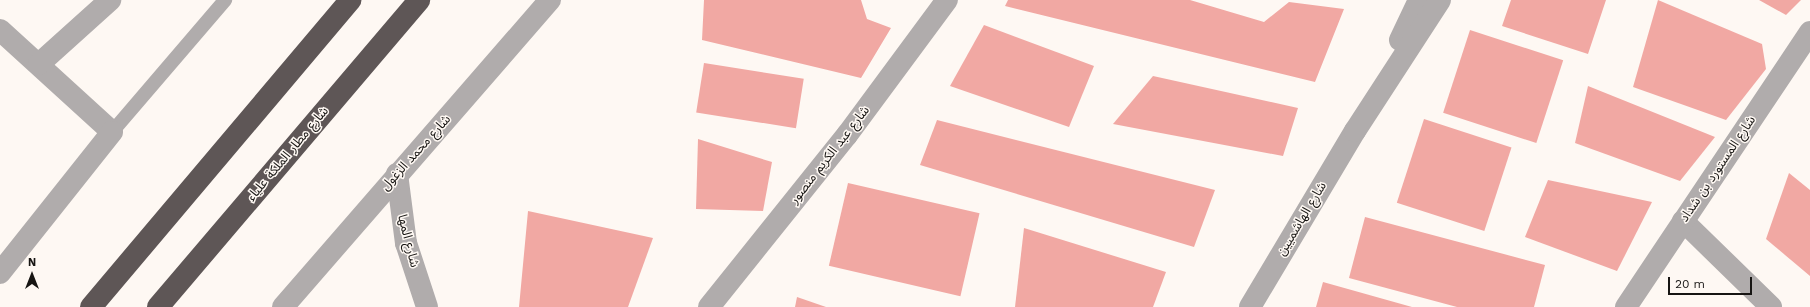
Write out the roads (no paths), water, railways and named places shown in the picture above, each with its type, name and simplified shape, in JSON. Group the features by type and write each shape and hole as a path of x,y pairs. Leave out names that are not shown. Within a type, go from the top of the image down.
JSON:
{"highway":[{"path":"90,307 350,0"},
{"name":"شارع مطار الملكة علياء","path":"158,307 419,0"}],"street":[{"path":"39,64 110,0"},
{"name":"شارع محمد الزغول","path":"283,307 397,174 550,0"},
{"name":"شارع عبد الكريم منصور","path":"709,307 847,135 947,0"},
{"name":"شارع الهاشميين","path":"1355,131 1419,0"},
{"name":"شارع الهاشميين","path":"1250,307 1355,131 1440,0"},
{"path":"0,30 112,132 0,273"},
{"name":"شارع المستورد بن شداد","path":"1626,307 1810,32"},
{"name":"شارع المها","path":"397,174 406,243 427,307"},
{"path":"1683,221 1771,307"}],"lane":[{"path":"112,132 225,0"}]}
